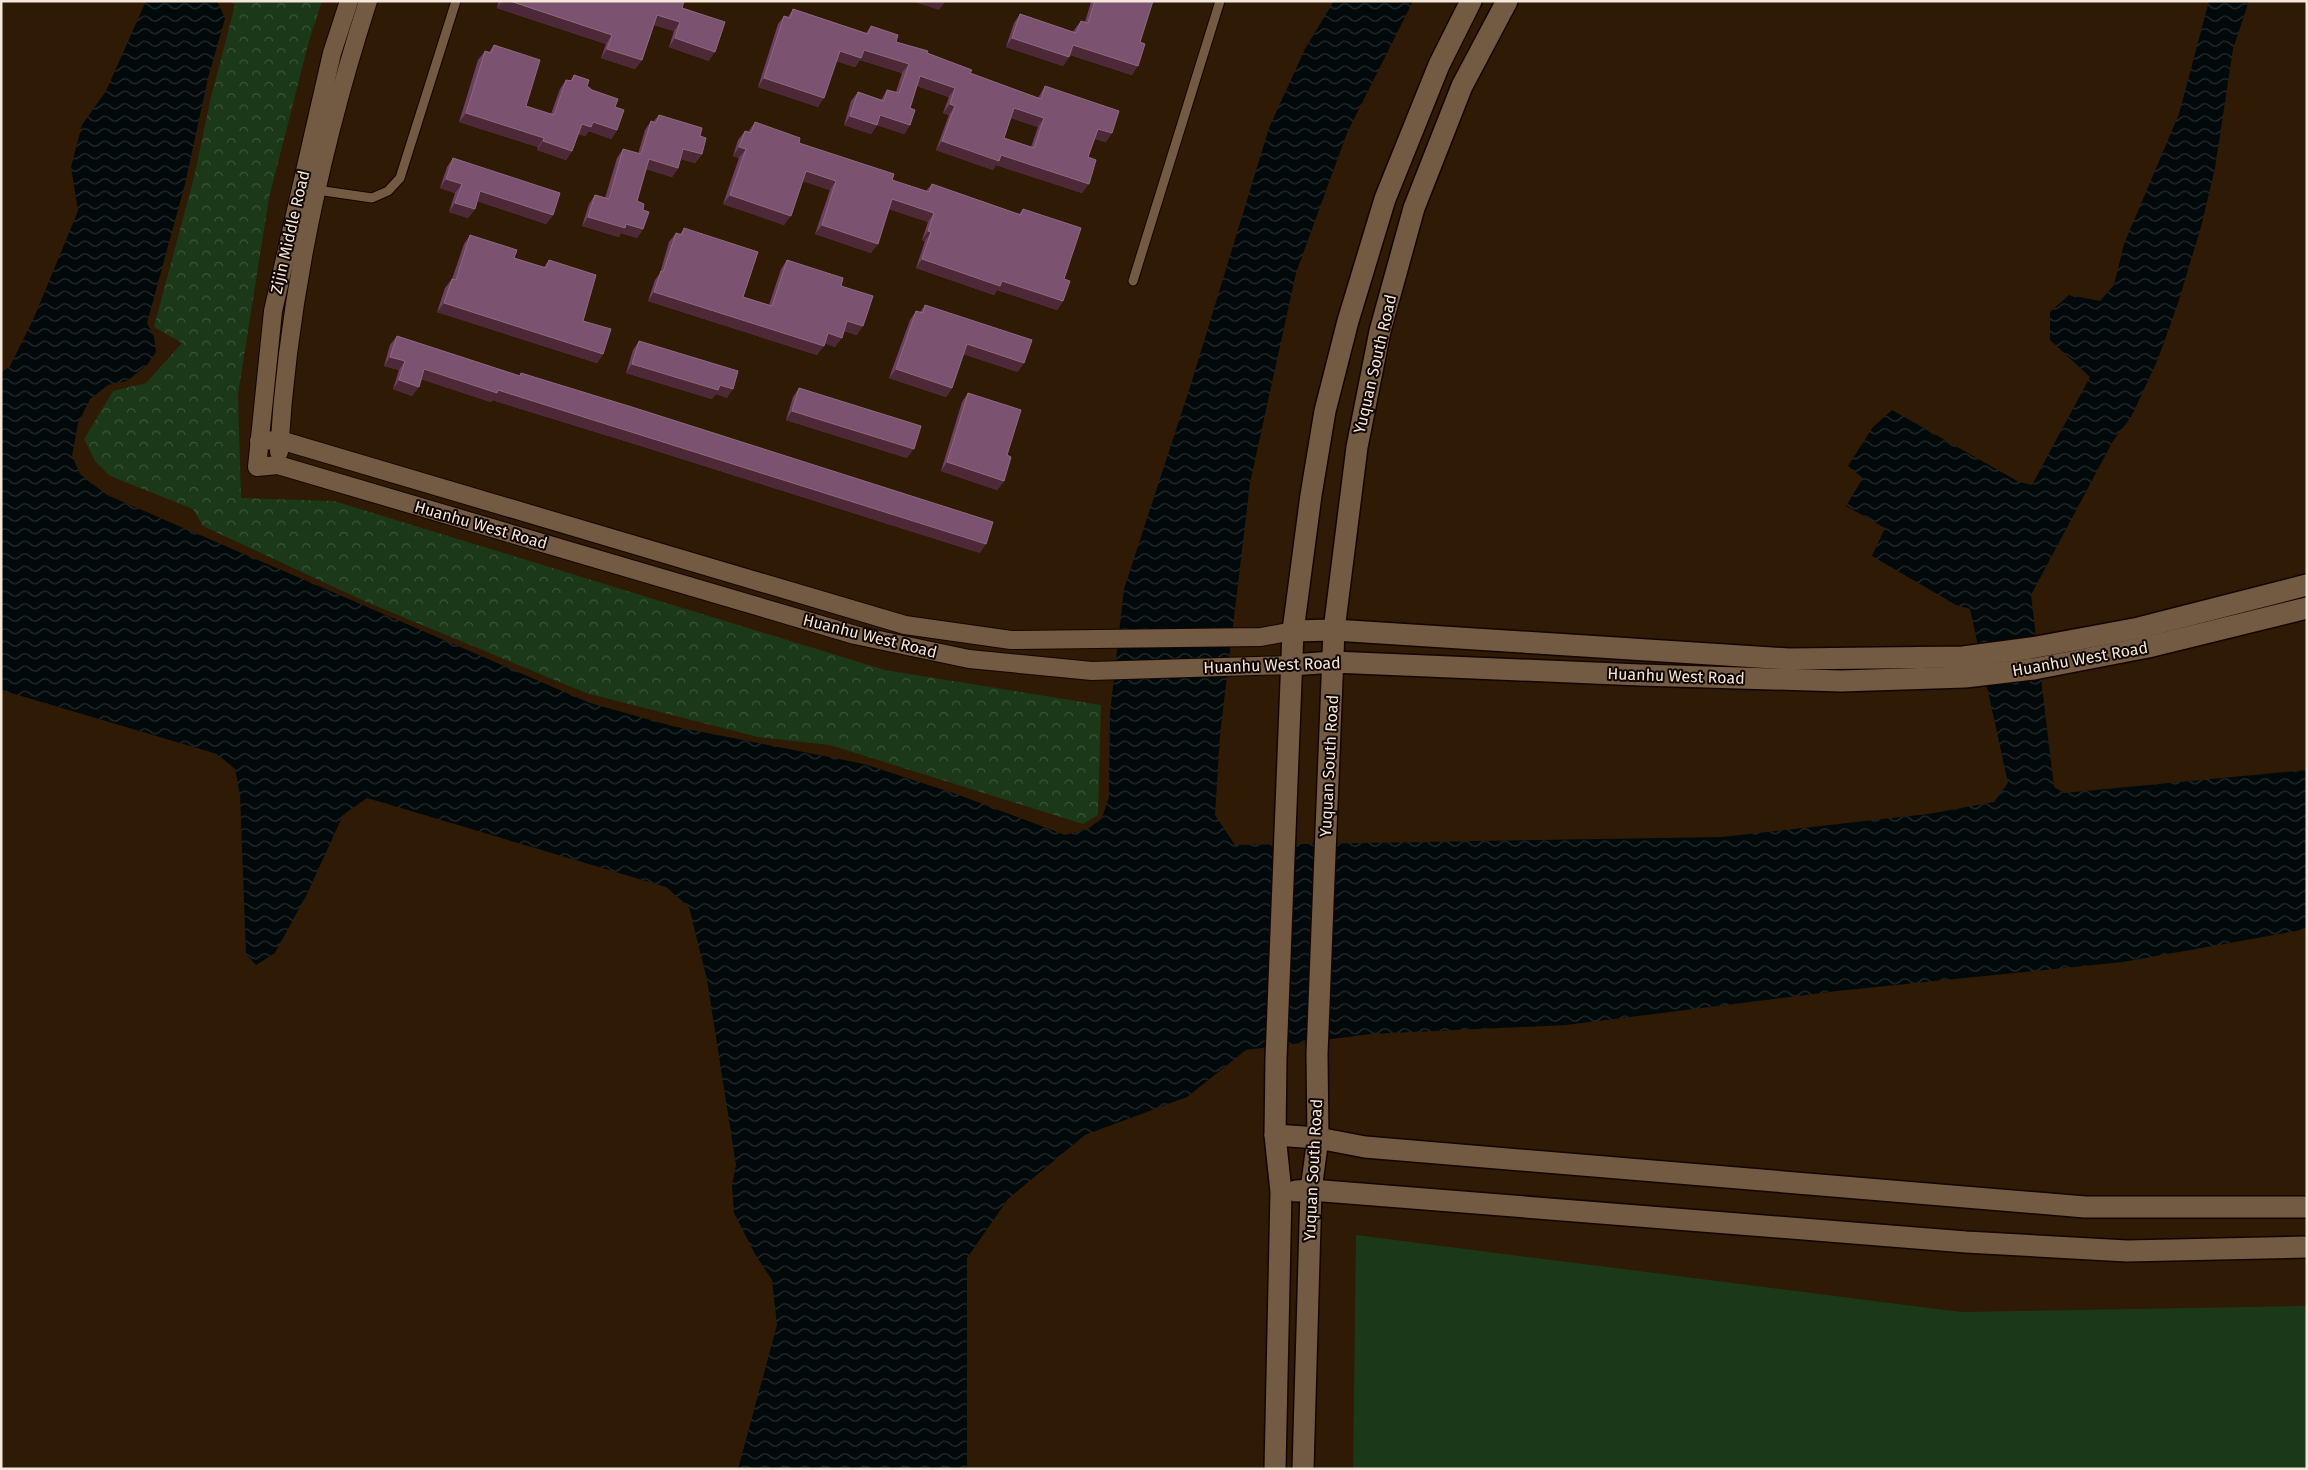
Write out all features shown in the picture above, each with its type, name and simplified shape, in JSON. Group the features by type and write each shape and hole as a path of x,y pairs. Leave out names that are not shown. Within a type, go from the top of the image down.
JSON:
{"street":[{"name":"Zijin Middle Road","path":"257,467 272,311 332,53 349,1"},
{"name":"Zijin Middle Road","path":"278,465 290,324 317,190 346,67 368,1"},
{"name":"Yuquan South Road","path":"1275,1469 1281,1192 1275,1135 1276,1058 1293,631 1311,495 1324,411 1348,321 1385,199 1439,65 1471,1"},
{"name":"Yuquan South Road","path":"1303,1469 1311,1190 1318,1138 1317,1054 1334,630 1357,447 1380,331 1418,200 1462,86 1507,1"},
{"name":"Huanhu West Road","path":"259,441 280,440 906,625 1011,640 1261,637 1293,631 1334,630 1789,659 1964,667"},
{"name":"Huanhu West Road","path":"257,467 278,465 855,635 969,659 1092,671 1333,662 1640,675 1841,680 2148,647 2307,608"},
{"name":"Huanhu West Road","path":"2032,659 2139,628 2307,585"},
{"path":"1275,1135 1318,1138 1365,1147 2085,1207 2307,1207"},
{"path":"1281,1192 1311,1190 1966,1242 2127,1251 2307,1247"}],"lane":[{"path":"317,190 372,198 388,191 400,178 456,1"},
{"path":"1132,281 1220,1"}],"green space":[{"path":"230,1 322,1 309,41 269,198 238,394 241,498 334,501 885,670 1101,705 1098,815 1083,824 830,745 758,737 586,693 364,601 203,526 193,509 110,476 95,461 84,439 113,391 146,383 182,343 154,327 194,177 211,97 235,5"},
{"path":"1356,1235 1961,1312 2307,1306 2307,1469 1353,1469"}],"water":[{"path":"146,1 217,1 225,18 208,78 185,184 147,323 154,337 156,352 147,365 127,381 108,385 90,399 78,423 72,456 80,474 107,495 590,703 672,726 864,764 956,794 1065,835 1088,829 1102,818 1109,797 1110,713 1124,589 1191,384 1269,128 1305,49 1334,1 1413,1 1347,133 1296,273 1250,483 1220,735 1215,815 1235,845 1722,837 1928,814 1994,802 2008,783 1970,609 1956,605 1872,556 1885,528 1846,506 1863,478 1848,466 1873,427 1892,410 2019,482 2032,485 2090,377 2050,340 2050,312 2069,295 2100,301 2114,285 2124,244 2179,114 2209,1 2249,1 2233,49 2215,168 2201,227 2178,303 2158,359 2131,417 2113,441 2031,595 2054,787 2064,793 2307,770 2307,929 2123,962 1837,991 1566,1025 1370,1034 1246,1050 1187,1097 1085,1135 1008,1199 967,1258 967,1469 738,1469 777,1325 772,1280 755,1254 734,1213 732,1185 736,1165 707,980 689,907 666,887 367,798 343,815 307,894 275,953 256,965 246,954 240,794 235,769 217,754 1,690 1,373 10,366 33,320 78,211 71,167 82,125 106,91"}],"building":[{"path":"510,1 684,1 682,8 725,22 715,52 675,38 680,22 657,15 642,60 607,49 612,35"},
{"path":"1095,1 1153,1 1140,42 1145,44 1138,66 1073,45 1069,57 1012,38 1020,14 1076,33 1081,21 1088,23"},
{"path":"793,9 868,34 871,26 898,35 896,42 928,51 927,53 972,70 970,73 1041,99 1045,86 1119,111 1112,133 1098,129 1088,157 1096,160 1089,184 1001,155 999,161 942,141 955,106 950,104 955,88 920,76 910,108 915,110 910,125 880,115 877,125 850,116 858,92 884,101 887,90 899,93 909,64 864,50 861,58 840,51 824,98 764,78 784,16 790,18","holes":["1014,108 1044,118 1034,148 1004,138"]},
{"path":"494,45 540,60 526,106 554,115 566,80 572,81 574,75 589,80 587,86 592,90 618,99 615,107 624,110 617,130 593,122 591,127 582,124 572,151 543,141 544,138 466,113 485,51 491,53"},
{"path":"659,115 702,128 700,136 706,138 702,154 683,149 678,168 649,159 637,201 644,204 643,210 649,212 643,229 626,224 625,228 588,217 595,195 609,199 623,149 641,154 651,121 656,123"},
{"path":"755,122 800,138 799,143 894,174 892,180 929,192 932,184 1021,215 1023,209 1081,228 1064,279 1070,281 1063,301 1002,281 1000,286 922,259 931,232 928,231 934,213 892,199 878,244 822,225 836,181 806,171 791,216 730,195 746,149 739,147 745,131 751,133"},
{"path":"453,158 560,193 553,215 480,191 475,209 455,203 462,184 446,179"},
{"path":"684,228 758,252 743,297 772,306 787,260 843,278 841,286 873,296 863,326 847,321 842,338 828,333 824,346 654,292 676,233 682,235"},
{"path":"470,235 517,250 514,258 546,268 549,260 596,275 583,321 611,329 603,354 444,303 452,279 456,280"},
{"path":"925,305 1032,340 1024,363 967,344 952,388 896,369 916,311 923,313"},
{"path":"397,336 520,376 521,373 635,408 993,522 986,544 498,390 497,393 424,369 419,387 399,380 405,361 390,357"},
{"path":"639,341 738,371 733,389 720,385 718,390 632,364"},
{"path":"799,388 921,426 914,449 792,411"},
{"path":"968,393 1021,410 1007,455 1011,457 1004,481 947,462"}]}
